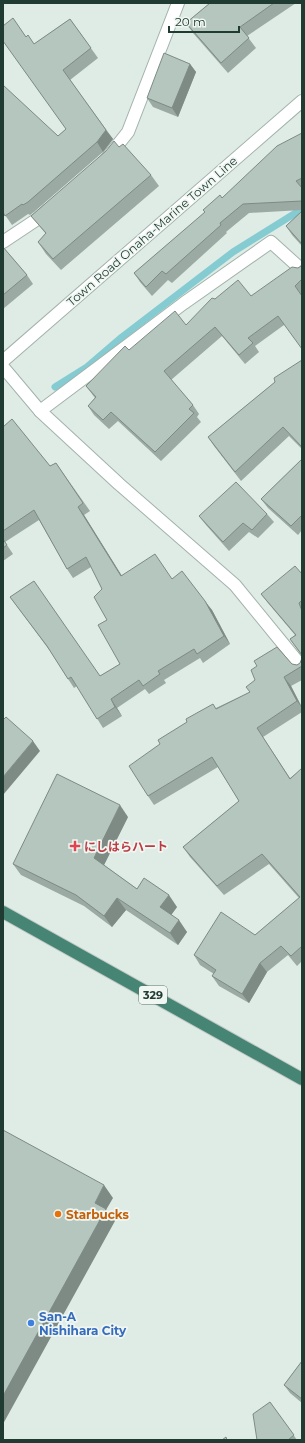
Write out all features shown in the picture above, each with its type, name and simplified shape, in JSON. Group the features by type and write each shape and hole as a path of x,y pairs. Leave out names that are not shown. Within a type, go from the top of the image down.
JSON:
{"highway":[{"name":"329","path":"3,912 302,1079"}],"street":[{"path":"98,167 110,156 128,132 178,3"},
{"name":"Town Road Onaha-Marine Town Line","path":"3,361 302,101"},
{"path":"3,242 39,218 57,202"},
{"path":"40,411 178,308 271,242 302,270"},
{"path":"3,367 40,411 119,484 235,585 302,667"}],"building":[{"path":"210,3 274,3 240,27 249,38 221,63 186,23"},
{"path":"13,18 26,37 28,35 34,44 70,19 91,48 63,70 106,130 97,142 28,202 23,205 22,204 5,216 3,212 3,85 58,136 66,129 3,41 3,26"},
{"path":"164,53 190,64 172,108 147,98"},
{"path":"302,133 302,178 296,181 302,188 302,201 243,204 220,223 221,225 166,274 162,271 146,287 134,273 205,212 203,210 220,195 222,198 277,146"},
{"path":"114,141 119,147 123,144 151,175 53,259 38,242 46,233 31,216 106,151"},
{"path":"302,211 302,244 286,226"},
{"path":"3,247 27,275 3,295"},
{"path":"302,263 302,279 295,286 302,296 302,349 278,316 248,338 253,343 239,355 215,327 164,371 193,405 189,409 194,413 155,452 111,412 103,420 88,406 96,397 86,386 125,346 129,350 175,311 186,325 212,298 215,299 238,280 251,296 292,267 298,268"},
{"path":"302,360 302,447 283,427 235,472 208,437 275,382 274,378"},
{"path":"12,419 50,466 56,463 83,503 78,507 121,576 155,554 172,579 182,571 205,601 224,636 197,654 194,649 158,671 160,674 143,686 139,680 111,699 115,707 97,719 71,677 68,679 47,646 10,597 34,581 100,676 120,664 98,625 107,620 94,597 102,589 86,557 67,569 34,510 3,531 3,427"},
{"path":"302,459 302,515 291,526 261,499"},
{"path":"236,482 267,514 252,530 243,523 223,542 199,516"},
{"path":"3,539 7,545 3,548"},
{"path":"295,566 302,574 302,600 299,603 302,611 302,655 290,639 296,635 261,594"},
{"path":"277,647 292,664 297,665 300,663 302,658 302,666 284,677 297,701 257,728 290,779 302,768 302,948 301,947 291,956 281,946 260,963 242,994 212,976 216,970 194,955 221,912 255,935 300,897 262,854 217,886 183,847 239,801 212,757 148,796 129,766 160,744 158,740 187,722 186,719 213,704 216,709 250,692 246,687 255,680 251,670 257,666 254,661"},
{"path":"6,717 33,741 3,777 3,720"},
{"path":"57,774 120,805 94,858 137,889 144,878 169,895 160,907 179,920 170,933 117,898 104,916 76,895 13,864"},
{"name":"San-A Nishihara City","path":"3,1130 104,1185 95,1203 106,1209 3,1396"},
{"path":"302,1361 302,1399 284,1385"},
{"path":"270,1402 294,1435 288,1440 257,1440 253,1414"}],"waterway":[{"path":"55,387 87,367 122,337 233,252 302,209"}],"place":[{"name":"にしはらハート","path":"75,846"},
{"name":"Starbucks","path":"58,1214"},
{"name":"San-A Nishihara City","path":"31,1323"}]}
